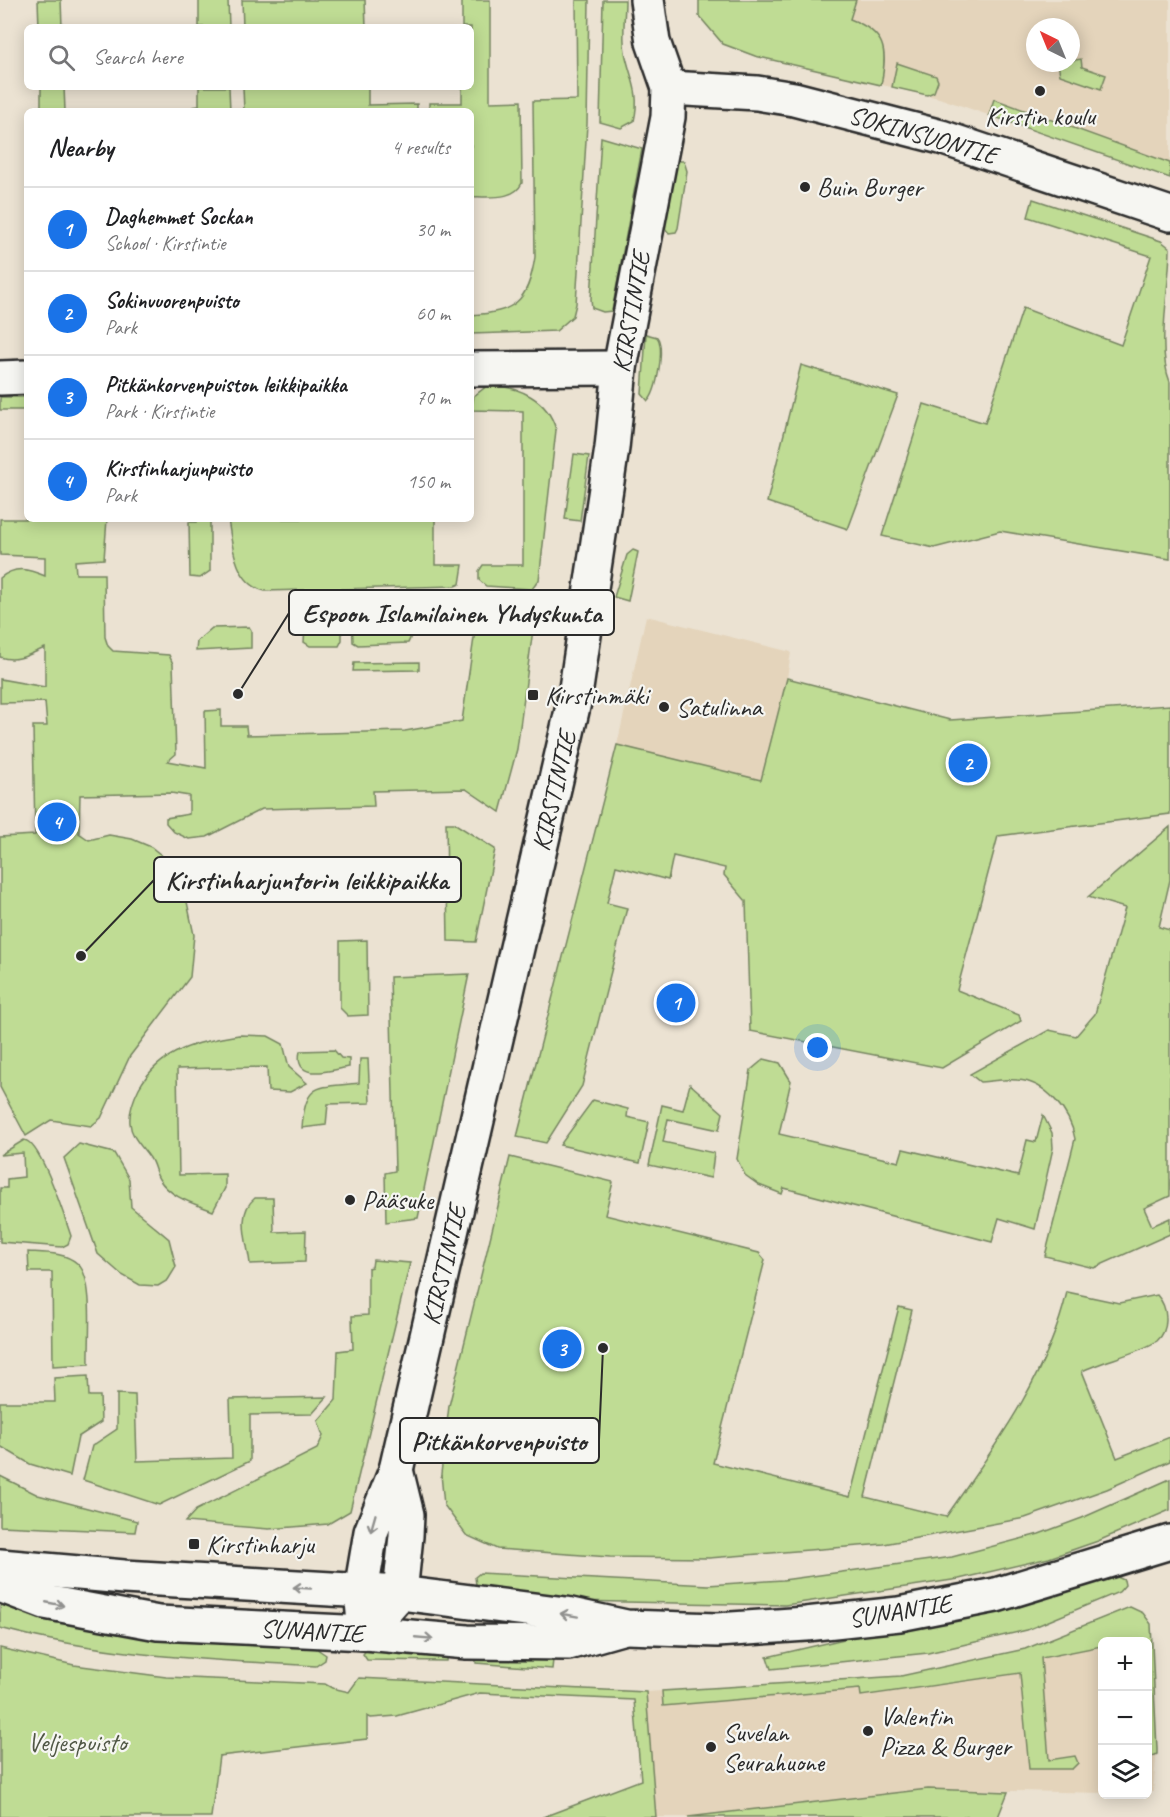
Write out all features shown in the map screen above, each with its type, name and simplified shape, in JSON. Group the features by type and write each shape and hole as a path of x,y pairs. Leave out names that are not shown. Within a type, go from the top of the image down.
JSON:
{"street":[{"name":"KIRSTINTIE","path":"365,1633 361,1592 371,1532 396,1470 574,702 612,448 620,368 668,117 669,87 653,42 647,0"},
{"name":"SOKINSUONTIE","path":"669,87 757,93 815,105 941,137 1170,214"},
{"path":"474,369 620,368"},
{"path":"0,378 24,377"},
{"name":"KIRSTINTIE","path":"396,1470 407,1515 400,1593"},
{"name":"SUNANTIE","path":"0,1566 400,1593 566,1614 626,1627 717,1630 806,1624 899,1614 996,1595 1169,1548"},
{"name":"SUNANTIE","path":"0,1585 45,1602 159,1623 365,1633 466,1642 568,1643 626,1627"},
{"path":"365,1633 400,1593"}],"shaded area":[{"name":"Kirstin koulu","path":"699,0 1170,0 1170,178 939,98 755,56 723,44 699,16"},
{"path":"646,616 791,652 787,678 761,781 617,745"},
{"path":"1130,1607 1143,1613 1151,1624 1152,1637 1098,1637 1098,1793 928,1789 688,1817 656,1817 646,1692 901,1676 1025,1649"},
{"path":"1152,1645 1157,1749 1152,1792"}],"green space":[{"path":"38,0 61,0 62,24 39,24"},
{"path":"199,0 228,0 229,24 199,24"},
{"path":"242,0 365,0 366,24 243,24"},
{"path":"462,0 490,0 490,102 521,101 522,183 513,193 507,195 474,197 474,108 429,108 429,103 462,103 462,90 474,90 474,24 462,24"},
{"path":"576,0 589,0 587,124 576,304 573,316 556,331 474,334 474,315 499,311 517,302 528,285 532,272 535,257 533,101 577,100"},
{"path":"603,0 625,0 624,46 636,93 636,111 634,121 621,128 600,122"},
{"path":"699,0 856,0 850,19 871,30 882,44 884,61 881,85 755,56 723,44 699,16"},
{"path":"1080,59 1082,67 1106,75 1101,89 1060,75 1060,72 1080,72"},
{"path":"897,63 936,76 938,81 934,92 927,95 892,87"},
{"path":"41,90 64,90 65,108 41,108"},
{"path":"199,90 229,90 230,108 193,108 199,106"},
{"path":"243,90 368,90 368,105 417,104 417,108 244,108"},
{"path":"994,99 1170,163 1170,178 989,115"},
{"path":"601,137 642,149 612,311 603,312 592,308 591,299"},
{"path":"677,161 684,161 687,171 678,228 676,232 669,233 664,227 664,222"},
{"path":"1033,199 1161,241 1170,248 1164,352 1170,382 1170,559 1000,531 934,548 882,536 924,404 985,423 1023,308 1121,345 1151,256 1028,217"},
{"path":"646,334 657,337 660,350 657,379 648,401 642,394"},
{"path":"801,365 898,395 848,529 767,502"},
{"path":"487,386 520,391 539,402 552,419 556,430 539,580 532,589 486,586 479,580 479,571 483,565 523,565 523,411 474,410 474,396"},
{"path":"0,397 24,397 24,410 0,410"},
{"path":"574,454 589,456 580,521 565,519"},
{"path":"0,519 24,519 24,522 107,522 104,559 75,561 76,574 104,574 105,637 108,646 113,651 169,655 173,664 176,754 168,761 206,768 205,711 221,710 221,726 246,726 247,735 405,731 462,721 477,617 534,622 517,749 500,812 466,789 373,791 374,806 262,809 207,837 189,839 174,832 166,823 166,818 189,814 189,796 171,793 80,795 79,833 89,840 109,835 132,839 151,847 166,859 182,878 194,935 190,977 130,1056 101,1118 91,1126 51,1120 26,1136 0,1087 0,837 35,835 33,726 47,726 45,702 0,703 0,679 45,687 45,648 18,658 0,657 0,578 17,570 45,576 45,557 0,555"},
{"path":"189,522 210,522 210,571 200,578 190,577"},
{"path":"229,522 435,522 435,565 463,565 460,584 455,586 265,591 255,587 247,580 241,572"},
{"path":"633,550 638,552 628,601 614,597 627,555"},
{"path":"334,606 342,615 342,640 339,646 310,646 304,642 306,614 313,608"},
{"path":"407,607 412,625 408,643 358,645 353,642 352,614 360,608"},
{"path":"249,627 251,648 196,651 197,641 212,628"},
{"path":"419,662 419,670 353,671 354,663"},
{"path":"787,678 950,720 1170,705 1170,814 998,836 957,990 1019,1015 1021,1021 942,1068 750,1031 746,901 724,875 725,868 673,856 668,880 616,866 607,903 627,908 582,1086 546,1143 517,1137 617,745 761,780"},
{"path":"446,823 454,823 495,849 476,942 448,941"},
{"path":"1170,827 1170,880 1159,927 1170,930 1170,1196 1144,1208 1152,1226 1170,1218 1170,1234 1094,1268 1045,1256 1075,1139 1073,1129 1063,1109 1047,1092 1028,1082 1008,1080 980,1082 970,1074 1049,1030 1076,1036 1095,1014 1125,908 1088,897"},
{"path":"367,940 368,1015 348,1016 340,1008 340,941"},
{"path":"469,974 418,1218 386,1222 385,1173 395,1171 390,977"},
{"path":"239,1035 268,1036 283,1044 289,1067 307,1083 290,1092 268,1091 267,1067 177,1069 179,1175 225,1174 225,1188 213,1211 183,1199 164,1186 153,1163 133,1133 130,1114 139,1088 148,1075 169,1056 195,1044"},
{"path":"334,1050 341,1058 349,1059 349,1067 315,1072 302,1067 299,1061 300,1051"},
{"path":"360,1059 368,1059 370,1103 328,1104 326,1125 302,1128 306,1102 311,1094 324,1087 359,1083"},
{"path":"764,1059 780,1063 791,1081 779,1134 899,1162 903,1149 1018,1176 1027,1140 1036,1142 1043,1115 1052,1133 1053,1148 1035,1229 999,1218 992,1242 784,1188 782,1194 759,1185 745,1175 737,1159 751,1070"},
{"path":"690,1084 723,1113 719,1130 668,1119 663,1142 714,1153 711,1178 649,1165 662,1105 683,1110"},
{"path":"593,1100 628,1109 627,1117 649,1122 640,1163 560,1145"},
{"path":"24,1140 31,1144 38,1153 64,1214 71,1236 68,1244 62,1247 0,1242 0,1188 7,1188 7,1179 24,1177 23,1153 0,1155"},
{"path":"79,1144 114,1153 129,1179 131,1207 169,1239 176,1267 168,1280 158,1286 140,1285 122,1275 98,1254 64,1158"},
{"path":"510,1157 613,1182 605,1215 759,1253 765,1260 713,1463 850,1497 899,1307 912,1310 865,1497 946,1517 1000,1437 1033,1381 1047,1352 1067,1292 1119,1303 1157,1295 1161,1300 1166,1324 1157,1341 1082,1371 1117,1458 1170,1437 1170,1461 1107,1489 1025,1518 884,1544 709,1558 610,1557 497,1549 466,1535 444,1505 441,1474 449,1406"},
{"path":"255,1198 273,1198 274,1232 306,1231 305,1262 250,1264 244,1220 249,1205"},
{"path":"28,1252 67,1257 78,1264 83,1272 87,1283 90,1311 89,1364 53,1366 52,1272 29,1272"},
{"path":"373,1260 410,1263 350,1511 328,1524 269,1529 185,1522 196,1510 317,1449 323,1436 318,1421 336,1400 338,1351 353,1349 352,1316 368,1315 368,1268 372,1267"},
{"path":"88,1376 89,1396 100,1396 101,1422 78,1437 70,1476 30,1464 0,1446 0,1402 55,1402 54,1378"},
{"path":"117,1394 135,1395 137,1461 232,1458 230,1399 327,1397 312,1414 250,1415 250,1461 159,1505 83,1480 92,1446 117,1429"},
{"path":"0,1476 38,1495 137,1521 135,1532 0,1526"},
{"path":"1170,1479 1170,1510 1098,1541 1049,1558 959,1579 785,1605 571,1601 477,1592 475,1577 480,1573 708,1585 783,1580 952,1557 1039,1534 1082,1518"},
{"path":"1115,1576 1124,1580 1125,1585 1119,1592 1027,1630 928,1653 771,1669 767,1657 861,1635 954,1620 1046,1598"},
{"path":"0,1604 39,1615 117,1630 195,1639 314,1647 326,1655 325,1660 316,1666 196,1659 79,1645 0,1628"},
{"path":"1130,1607 1143,1613 1151,1624 1152,1637 1098,1637 1098,1647 1041,1658 1049,1760 1075,1756 1078,1763 1072,1769 1029,1769 1020,1673 861,1696 860,1689 663,1706 662,1691 901,1676 1025,1649"},
{"path":"370,1646 447,1650 446,1661 367,1660 363,1654"},
{"path":"1152,1646 1157,1754 1152,1757"},
{"name":"Veljespuisto","path":"0,1648 74,1665 166,1677 325,1684 349,1692 359,1678 646,1692 656,1817 543,1817 641,1780 634,1700 480,1693 397,1716 371,1718 367,1716 367,1739 219,1756 211,1817 0,1817"},
{"path":"476,1651 527,1655 553,1660 552,1669 476,1663"},
{"path":"928,1789 1008,1792 998,1817 688,1817"}],"place":[{"name":"Kirstin koulu","path":"1040,91"},
{"name":"Buin Burger","path":"805,187"},
{"name":"Espoon Islamilainen Yhdyskunta","path":"238,694"},
{"name":"Kirstinmäki","path":"533,695"},
{"name":"Satulinna","path":"664,707"},
{"name":"Sokinvuorenpuisto","path":"968,763"},
{"name":"Kirstinharjunpuisto","path":"57,822"},
{"name":"Kirstinharjuntorin leikkipaikka","path":"81,956"},
{"name":"Daghemmet Sockan","path":"676,1003"},
{"name":"Pääsuke","path":"350,1200"},
{"name":"Pitkänkorvenpuisto","path":"603,1348"},
{"name":"Pitkänkorvenpuiston leikkipaikka","path":"562,1349"},
{"name":"Kirstinharju","path":"194,1544"},
{"name":"Valentin Pizza & Burger","path":"868,1731"},
{"name":"Suvelan Seurahuone","path":"711,1747"}]}
